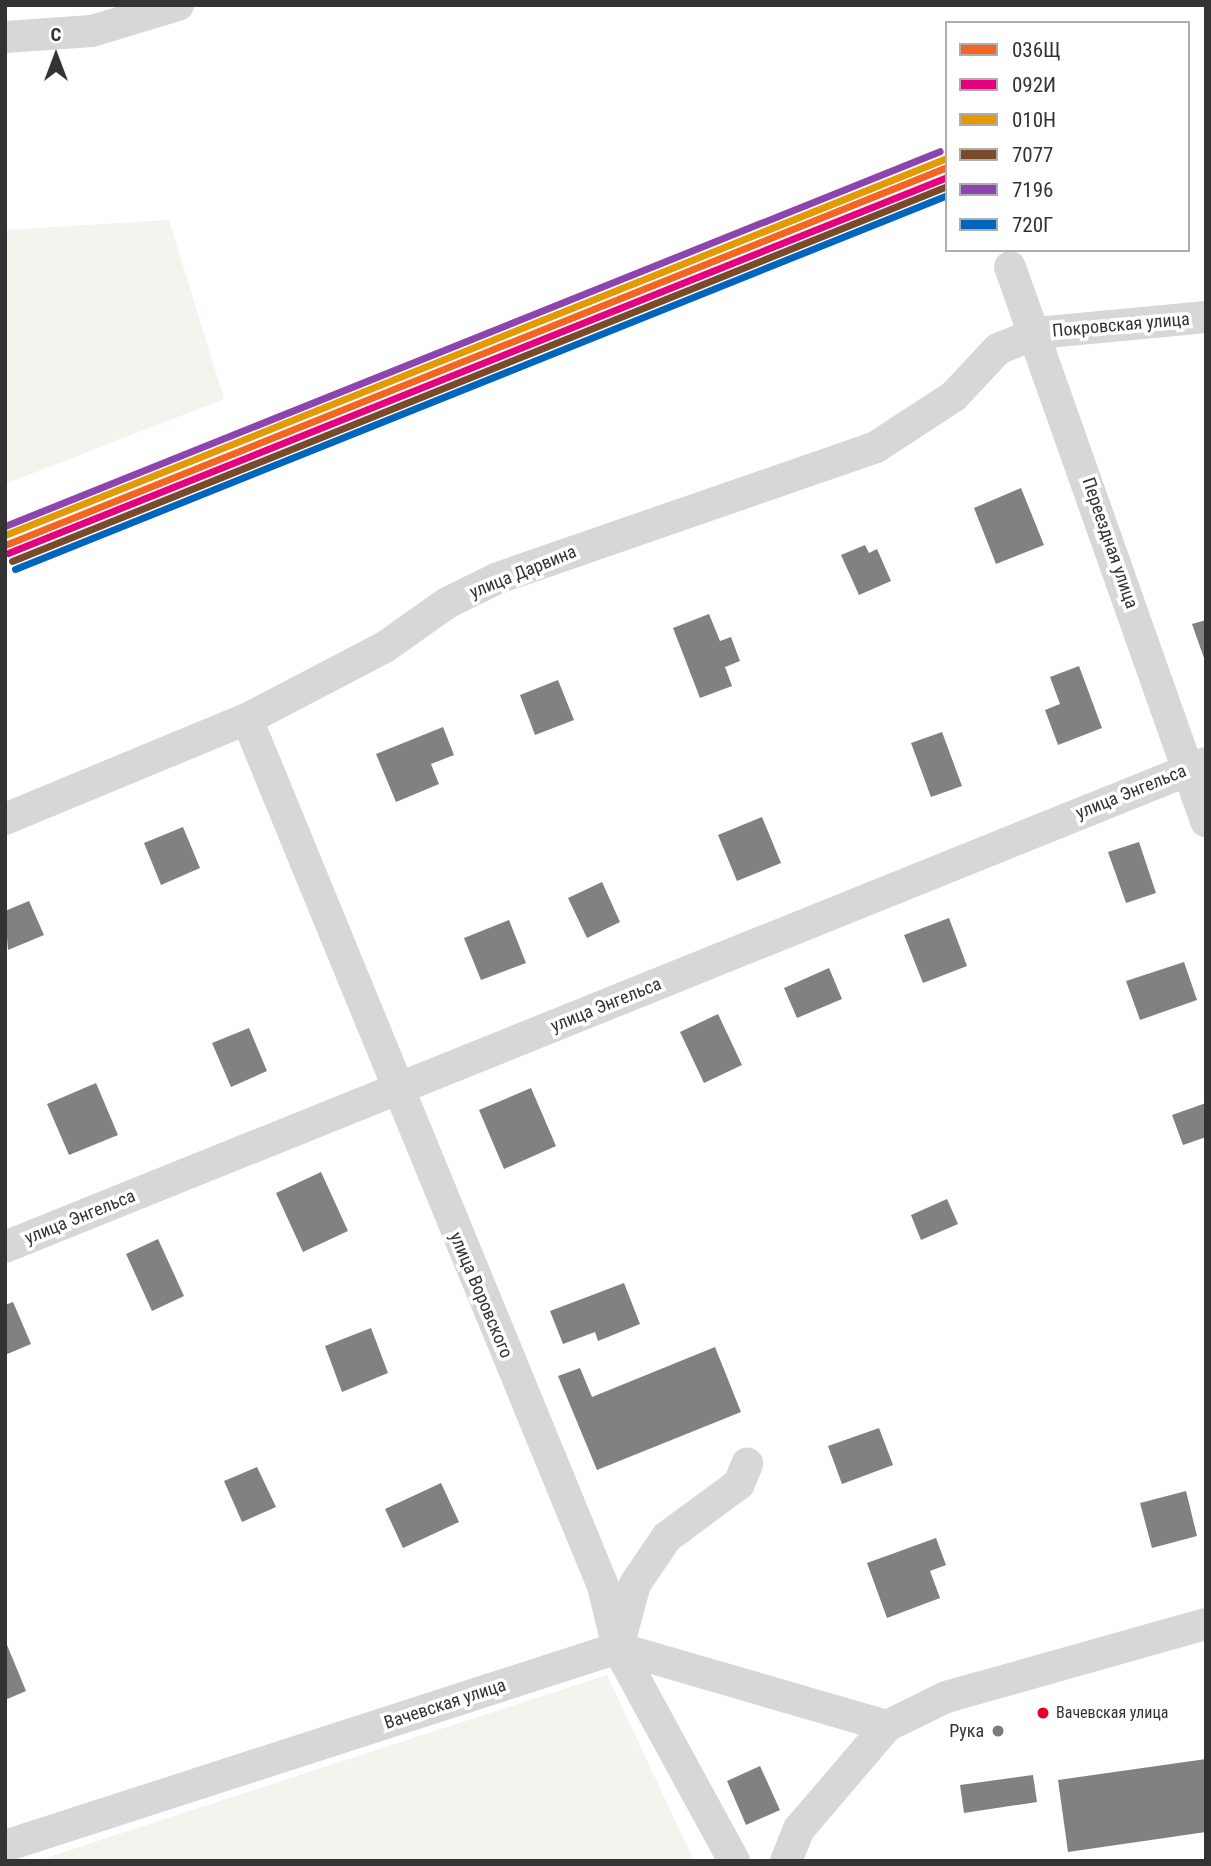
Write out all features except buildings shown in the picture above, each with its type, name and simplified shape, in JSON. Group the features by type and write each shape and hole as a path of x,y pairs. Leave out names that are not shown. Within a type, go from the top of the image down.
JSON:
{"street":[{"path":"5,37 92,31 178,5"},
{"name":"Переездная улица","path":"1010,267 1037,333 1197,766 1206,821"},
{"name":"Покровская улица","path":"1037,333 1206,317"},
{"name":"улица Дарвина","path":"5,819 247,719 385,647 447,603 498,579 876,447 954,396 998,349 1037,333"},
{"name":"улица Воровского","path":"247,719 396,1090 603,1586 618,1648 734,1861"},
{"name":"улица Энгельса","path":"5,1247 1197,766"},
{"path":"747,1464 739,1484 667,1537 635,1584 618,1648 887,1726"},
{"path":"786,1861 799,1829 887,1726 946,1697 1206,1624"},
{"name":"Вачевская улица","path":"5,1846 618,1648"}],"shaded area":[{"path":"169,220 224,399 5,484 5,230"},
{"path":"607,1675 694,1861 38,1861 79,1847"}],"transit line":[{"name":"7196","path":"5,526 940,151"},
{"name":"010Н","path":"5,535 944,159"},
{"name":"036Щ","path":"5,545 945,168"},
{"name":"092И","path":"8,553 945,178"},
{"name":"7077","path":"12,561 945,187"},
{"name":"720Г","path":"15,569 945,196"}],"place":[{"name":"Вачевская улица","path":"1043,1713"},
{"name":"Рука","path":"998,1731"}]}
